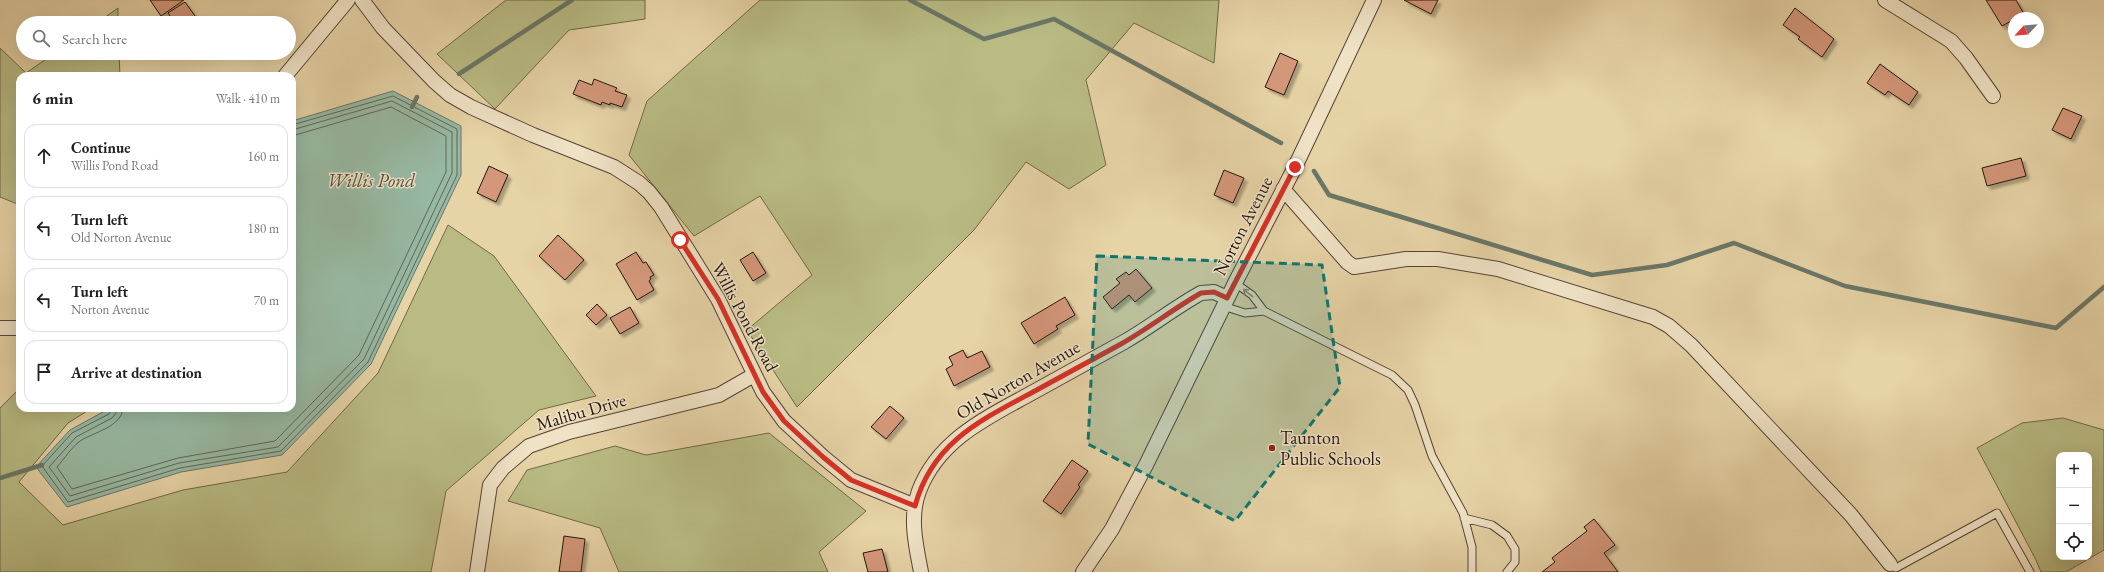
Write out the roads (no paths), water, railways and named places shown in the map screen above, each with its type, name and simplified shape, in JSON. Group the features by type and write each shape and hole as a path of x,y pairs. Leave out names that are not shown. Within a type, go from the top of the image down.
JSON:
{"street":[{"path":"288,72 348,0"},
{"name":"Willis Pond Road","path":"362,0 383,28 434,81 450,95 471,107 533,135 614,167 639,183 649,192 661,207 718,299 754,375 773,408 784,421 823,457 851,480 915,506"},
{"name":"Norton Avenue","path":"1083,572 1124,508 1225,302 1283,189 1374,0"},
{"path":"1885,0 1951,41 1966,58 1993,96"},
{"path":"1283,189 1347,262 1354,267 1406,259 1438,259 1498,269 1619,305 1652,317 1669,326 1691,346 1845,510 1892,568"},
{"name":"Old Norton Avenue","path":"921,572 915,530 915,506 919,492 933,464 955,440 981,420 1123,342 1201,293 1214,292 1225,302"},
{"path":"0,328 16,328"},
{"name":"Malibu Drive","path":"478,572 490,485 503,468 530,446 569,432 719,395 754,375"}],"lane":[{"path":"1235,283 1252,294 1264,311 1392,375 1408,390 1415,404 1432,456 1464,518 1472,547 1472,572"},
{"path":"1225,302 1245,313 1264,311"},
{"path":"1892,568 1896,568 1997,513 2030,572"},
{"path":"1464,518 1492,525 1507,536 1515,549 1515,562 1507,572"}],"water":[{"name":"Willis Pond","path":"393,91 461,126 461,175 371,364 282,455 181,472 67,507 36,467 70,430 103,412 296,412 296,120"}],"waterway":[{"path":"459,74 572,0"},
{"path":"910,0 984,39 1054,19 1281,143"},
{"path":"412,107 417,97"},
{"path":"1314,171 1329,195 1592,275 1667,265 1734,243 1845,286 2056,328 2104,287"},
{"path":"0,478 42,465"}],"place":[{"name":"Taunton Public Schools","path":"1272,448"}]}
